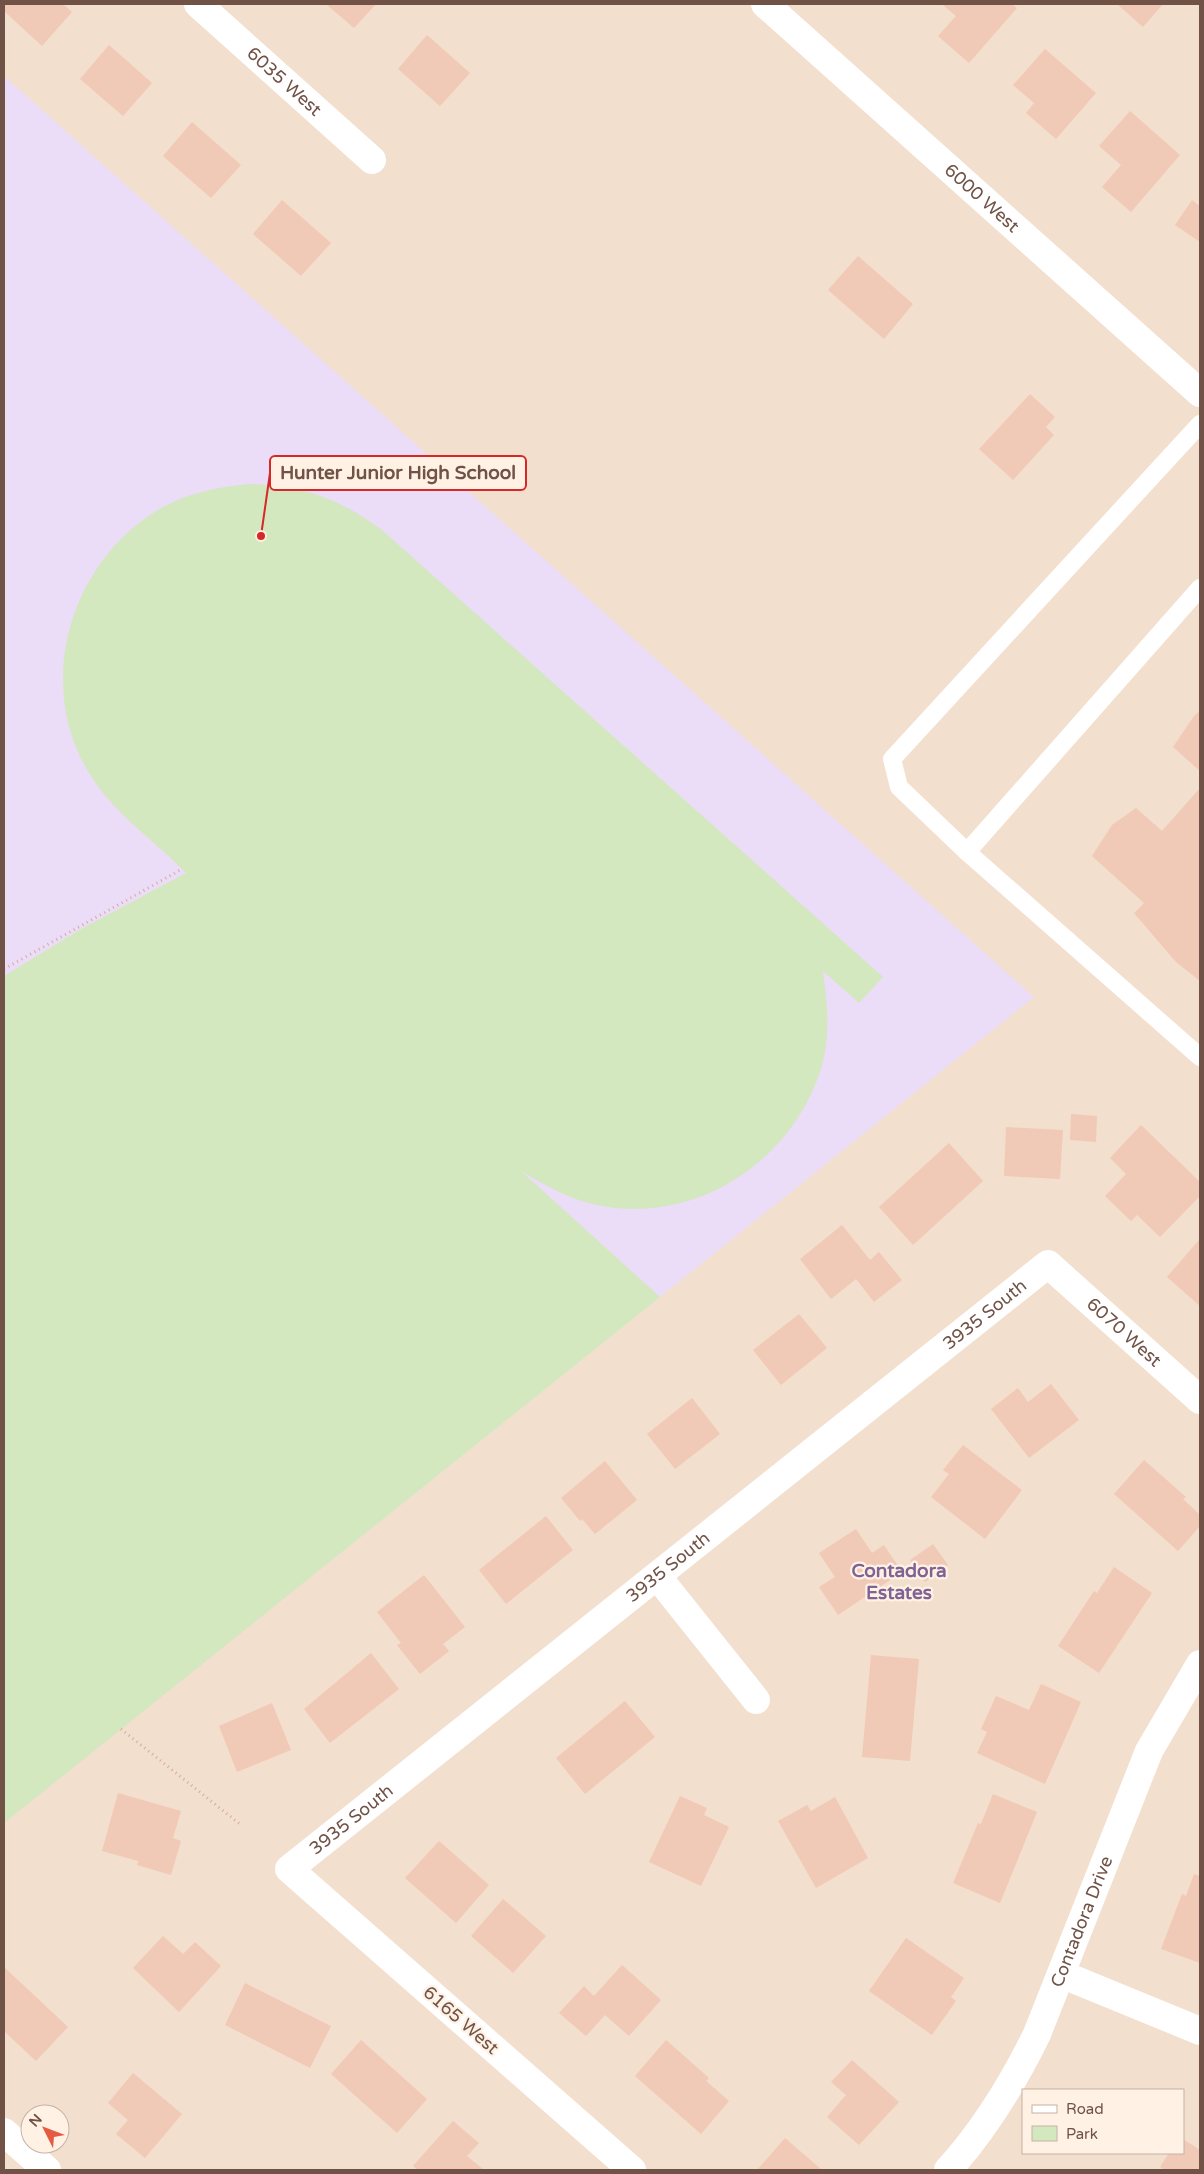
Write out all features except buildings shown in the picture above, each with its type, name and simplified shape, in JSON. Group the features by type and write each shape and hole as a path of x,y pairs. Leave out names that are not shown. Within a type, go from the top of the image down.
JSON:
{"street":[{"name":"6035 West","path":"198,4 372,160"},
{"name":"6000 West","path":"765,4 1200,393"},
{"name":"6070 West","path":"1048,1264 1200,1400"},
{"name":"3935 South","path":"290,1869 1048,1264"},
{"path":"657,1576 756,1700"},
{"name":"Contadora Drive","path":"948,2170 991,2116 1016,2076 1037,2034 1149,1751 1200,1664"},
{"name":"6165 West","path":"290,1869 632,2170"},
{"path":"1061,1974 1200,2031"},
{"path":"4,2132 47,2170"}],"lane":[{"path":"1200,424 892,759 899,788 967,852 1200,1057"},
{"path":"967,852 1200,588"}],"path":[{"path":"4,968 182,869"},
{"path":"121,1729 240,1825"}],"shaded area":[{"path":"4,4 1200,4 1200,2170 4,2170"},
{"path":"4,76 1034,997 4,1823"}],"green space":[{"path":"249,484 286,487 319,495 350,509 382,530 883,977 859,1003 823,971 827,1006 827,1041 822,1065 808,1100 788,1131 764,1158 734,1180 702,1196 667,1206 630,1209 593,1204 574,1198 521,1171 660,1297 4,1823 4,976 81,929 186,873 122,814 99,788 89,773 72,737 64,700 64,662 71,624 85,588 106,556 133,528 165,506 185,497"}],"place":[{"name":"Hunter Junior High School","path":"261,536"}],"district":[{"name":"Contadora Estates","path":"899,1581"}]}
